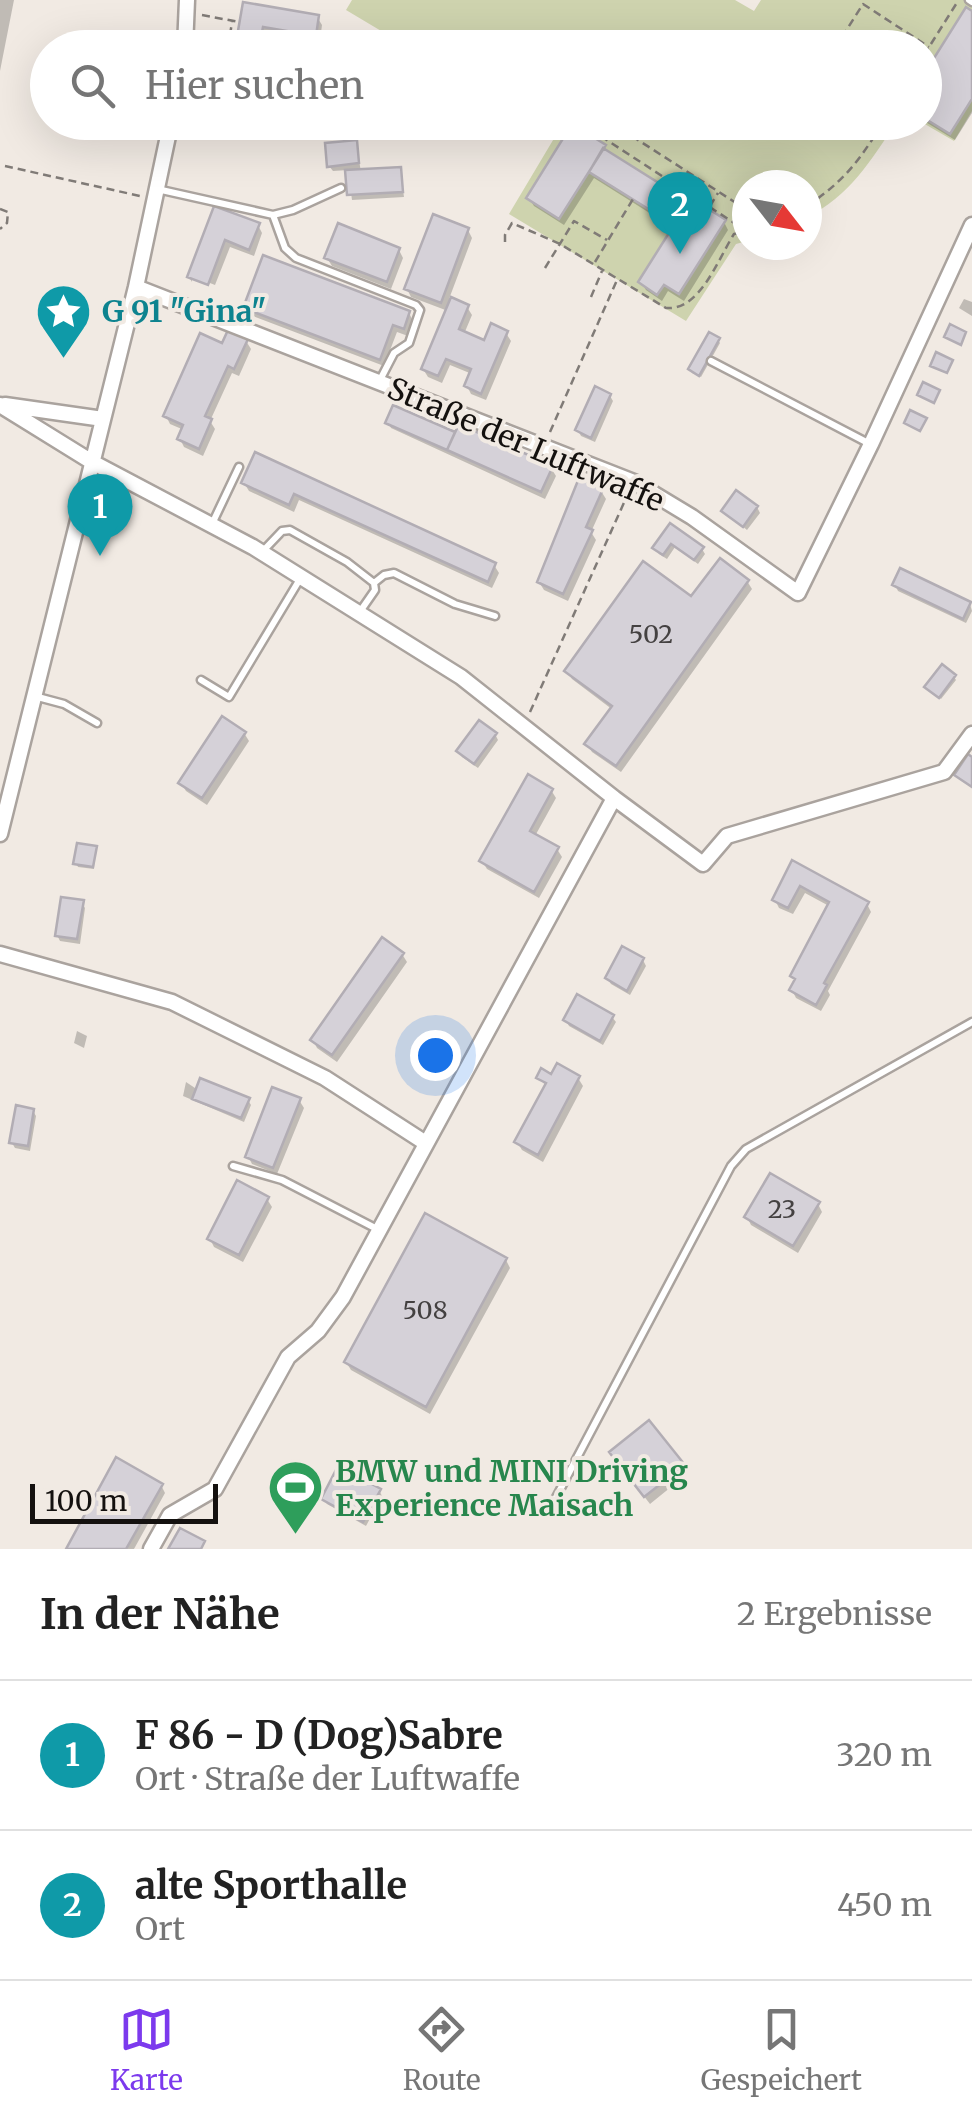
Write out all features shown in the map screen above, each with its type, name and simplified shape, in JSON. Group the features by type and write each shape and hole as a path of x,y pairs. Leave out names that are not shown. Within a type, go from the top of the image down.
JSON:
{"street":[{"path":"0,834 136,287 167,140"},
{"name":"Straße der Luftwaffe","path":"136,287 634,482 692,517 798,593 972,225"},
{"path":"0,404 103,419"},
{"path":"0,404 92,462 262,553 462,677 703,864 727,836 944,772 972,734"},
{"path":"151,1549 170,1515 215,1489 288,1358 318,1331 342,1297 614,798"},
{"path":"0,954 172,1002 325,1078 424,1142"}],"lane":[{"path":"156,194 273,214 293,210 341,188"},
{"path":"273,214 285,248 296,258 420,310 409,343 394,353 378,382"},
{"path":"711,362 871,444"},
{"path":"212,525 239,467"},
{"path":"262,553 282,531 290,530 347,562 374,583 375,590 358,614"},
{"path":"374,583 394,573 454,604 495,616"},
{"path":"201,680 229,697 300,579"},
{"path":"32,696 64,704 97,722"},
{"path":"552,1506 732,1166 746,1149 972,1022"},
{"path":"233,1166 282,1180 378,1230"}],"path":[{"path":"940,30 959,0"},
{"path":"846,30 862,4 903,30"},
{"path":"187,6 240,22"},
{"path":"231,30 232,21"},
{"path":"608,140 732,221"},
{"path":"638,140 732,200"},
{"path":"822,196 838,186 872,140"},
{"path":"4,166 156,194"},
{"path":"710,206 719,192"},
{"path":"594,264 632,198"},
{"path":"0,209 8,212 7,223 0,230"},
{"path":"546,268 574,221 607,240"},
{"path":"505,242 504,235 512,223 560,244 666,308 676,308 697,294 732,237"},
{"path":"590,297 604,269"},
{"path":"543,446 618,278"},
{"path":"523,727 634,482"}],"green space":[{"path":"352,0 735,0 754,11 761,0 972,0 972,111 954,141 942,134 942,30 380,30 346,10"},
{"path":"553,140 884,140 847,188 822,209 822,170 732,170 732,250 686,321 509,214"}],"building":[{"path":"243,2 319,15 317,30 238,30"},
{"path":"966,7 972,11 972,99 950,134 942,129 942,45"},
{"path":"357,140 359,163 327,167 325,143"},
{"path":"562,140 598,140 606,145 559,219 526,198"},
{"path":"603,148 689,202 674,225 589,172"},
{"path":"401,167 403,192 347,195 345,170"},
{"path":"691,198 726,220 679,294 664,285 657,295 638,282"},
{"path":"214,206 260,223 249,250 225,240 208,285 187,277"},
{"path":"433,214 469,228 441,303 404,289"},
{"path":"338,223 400,248 387,282 324,258"},
{"path":"263,255 410,311 404,329 393,325 380,360 243,308"},
{"path":"451,297 469,305 459,329 484,340 491,323 508,331 481,394 464,386 471,369 446,359 438,376 421,369"},
{"path":"950,324 966,332 961,345 944,337"},
{"path":"228,330 248,339 234,369 228,366 205,416 212,419 199,449 177,439 183,425 163,416 200,333 222,343"},
{"path":"709,332 720,338 699,376 688,369"},
{"path":"936,352 953,360 947,373 930,366"},
{"path":"923,382 940,390 934,403 917,395"},
{"path":"595,386 611,394 591,438 575,430"},
{"path":"393,405 455,432 447,450 385,423"},
{"path":"910,410 927,418 920,431 904,423"},
{"path":"459,424 553,466 541,492 447,450"},
{"path":"255,452 496,563 488,582 294,494 289,505 241,483"},
{"path":"579,478 603,489 586,527 593,530 563,594 537,582"},
{"path":"736,490 758,506 743,527 721,511"},
{"path":"670,523 704,547 694,560 671,544 663,555 652,548"},
{"path":"720,558 749,580 616,766 584,744 612,706 564,671 643,561 691,596"},
{"path":"900,568 971,602 963,619 892,585"},
{"path":"942,664 956,675 939,698 924,687"},
{"path":"222,716 246,732 202,798 178,783"},
{"path":"479,720 497,733 474,764 456,751"},
{"path":"968,754 972,757 972,787 954,775"},
{"path":"528,774 553,789 530,831 559,847 534,892 479,861"},
{"path":"77,843 97,846 93,867 73,864"},
{"path":"792,860 869,902 816,1005 789,990 795,979 790,976 829,902 800,886 788,908 772,900"},
{"path":"61,897 84,900 77,939 55,936"},
{"path":"382,937 404,953 332,1055 310,1040"},
{"path":"622,946 644,958 627,991 605,978"},
{"path":"577,994 614,1015 600,1041 563,1020"},
{"path":"557,1063 580,1076 538,1155 514,1142 546,1083 536,1078 541,1068 551,1074"},
{"path":"200,1078 250,1098 241,1118 192,1099"},
{"path":"272,1087 301,1098 273,1168 245,1157"},
{"path":"16,1105 34,1109 28,1146 9,1143"},
{"path":"770,1173 820,1202 793,1246 744,1217"},
{"path":"237,1180 269,1197 239,1255 207,1239"},
{"path":"425,1213 507,1258 426,1407 344,1362"},
{"path":"649,1420 685,1465 644,1497 609,1452"},
{"path":"116,1457 163,1484 126,1549 66,1549"},
{"path":"338,1466 381,1489 363,1522 321,1499"},
{"path":"180,1528 205,1541 201,1549 168,1549"}],"place":[{"name":"alte Sporthalle","path":"680,254"},
{"name":"G 91 \"Gina\"","path":"63,360"},
{"name":"F 86 - D (Dog)Sabre","path":"100,556"},
{"name":"BMW und MINI Driving Experience Maisach","path":"296,1537"}]}
